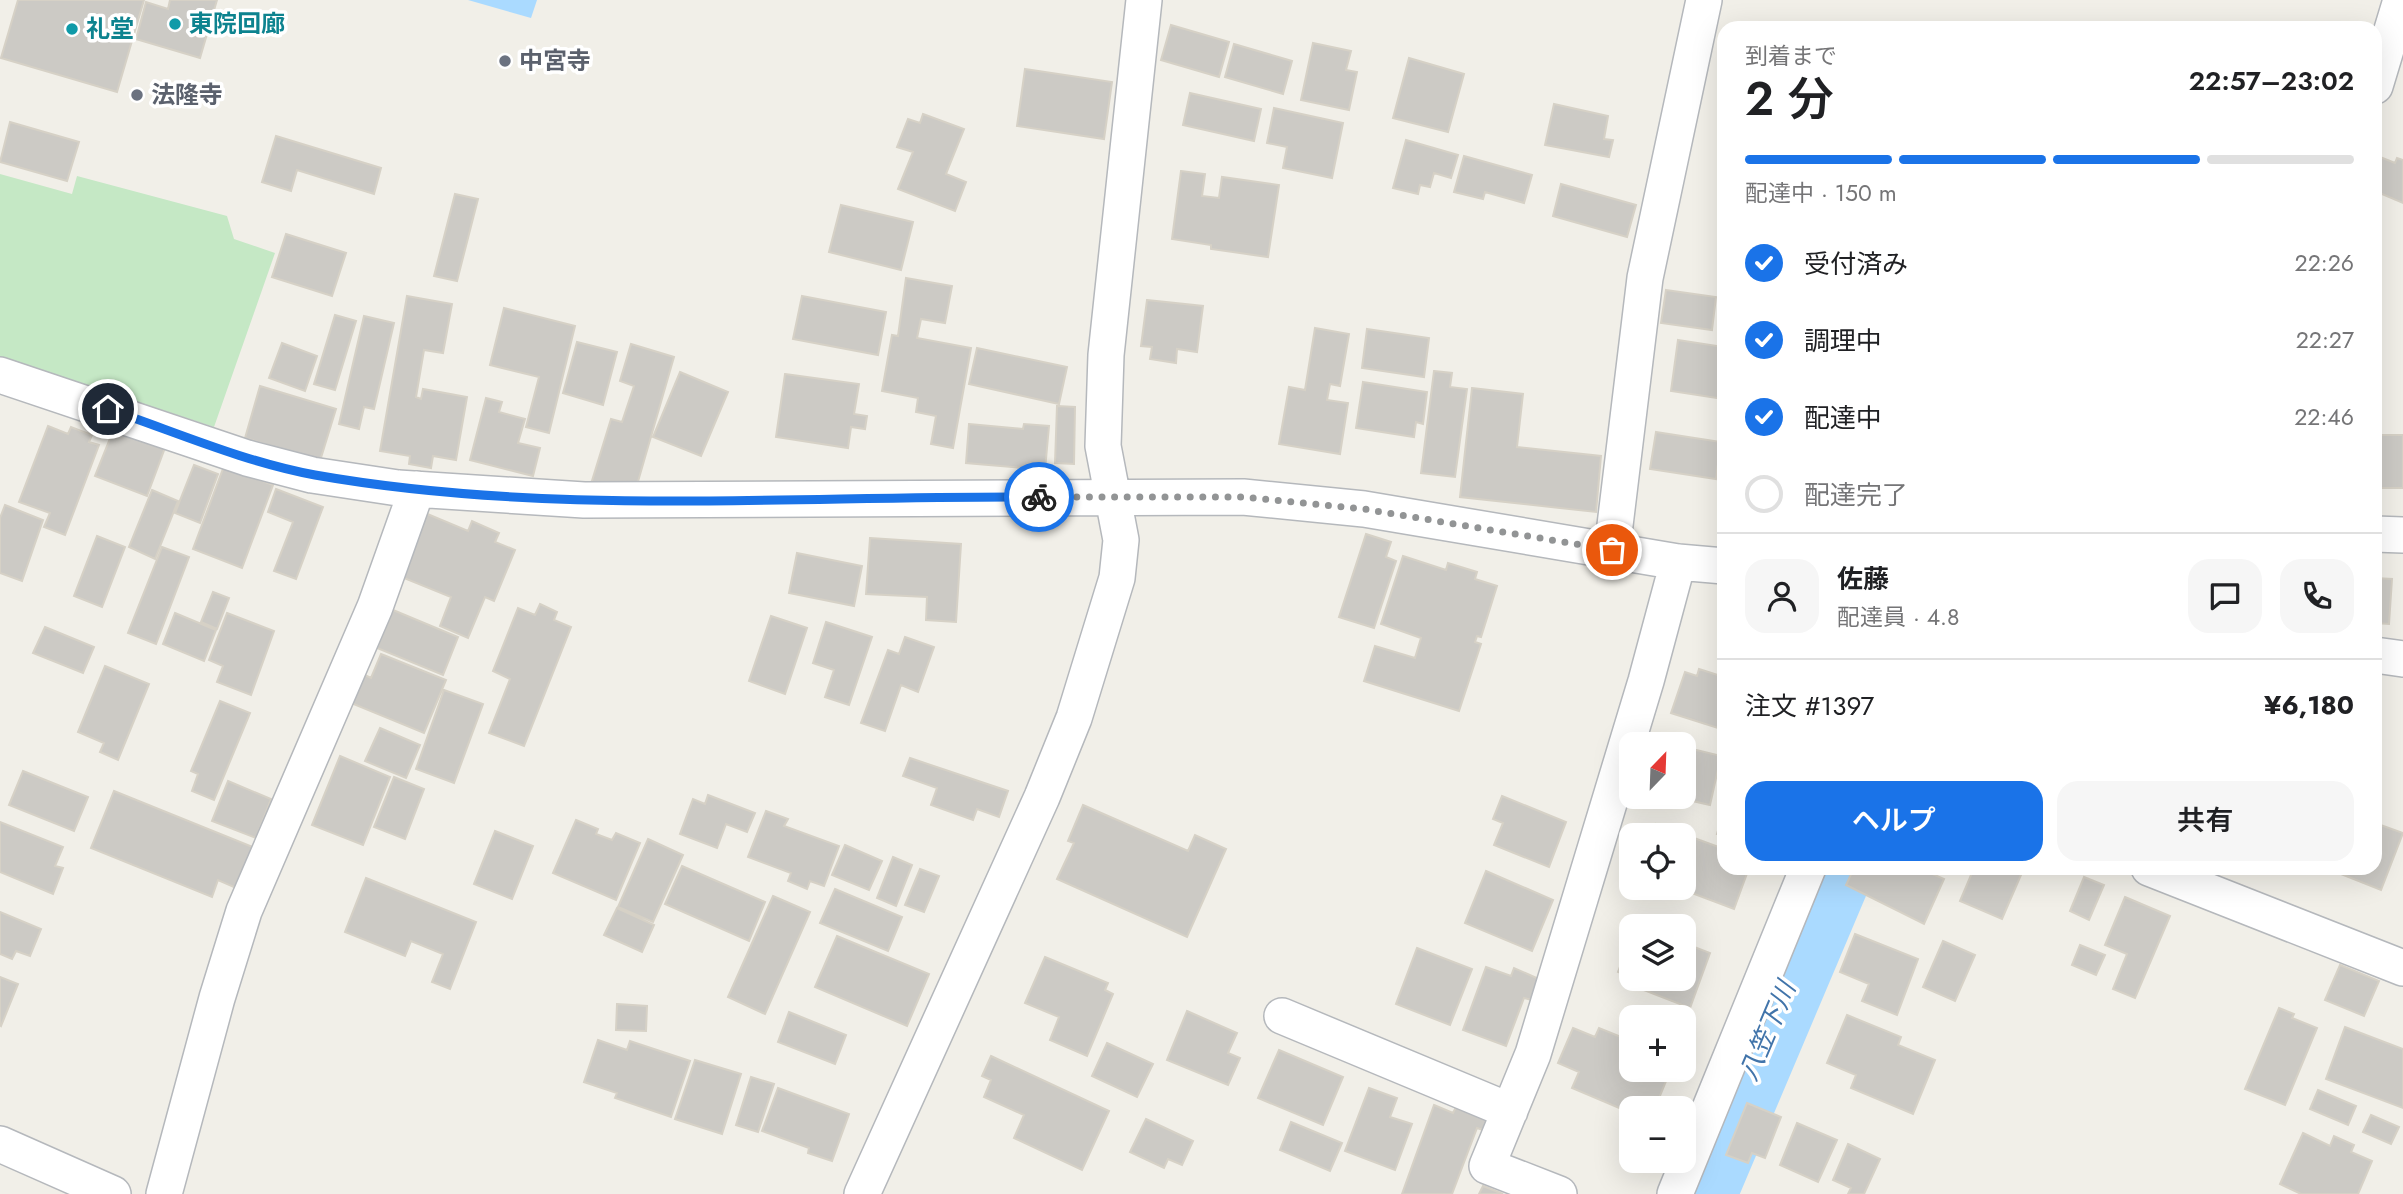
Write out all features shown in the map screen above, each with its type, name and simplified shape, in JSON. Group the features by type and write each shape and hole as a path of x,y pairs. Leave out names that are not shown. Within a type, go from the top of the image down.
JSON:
{"street":[{"path":"862,1194 1042,797 1074,719 1117,578 1121,540 1103,446 1106,355 1144,0"},
{"path":"1612,550 1645,278 1704,0"},
{"path":"2382,63 2401,0"},
{"path":"0,375 85,401 247,458 312,475 417,489 584,500 1243,497 1364,509 1678,562 1717,565"},
{"path":"164,1194 217,998 244,911 375,607 417,489"},
{"path":"2382,534 2403,535"},
{"path":"1559,1194 1487,1166 1533,1054 1646,681 1678,562"},
{"path":"2382,656 2403,659"},
{"path":"1684,1191 1805,875"},
{"path":"2167,875 2403,968"},
{"path":"1282,1016 1510,1111"},
{"path":"0,1144 113,1194"}],"green space":[{"path":"0,174 72,194 77,176 227,216 234,239 275,253 214,427 0,357"}],"water":[{"path":"468,0 537,0 531,18"}],"building":[{"name":"礼堂","path":"18,0 144,0 117,92 1,58"},
{"name":"東院回廊","path":"170,0 217,0 200,58 136,39 146,2 168,9"},
{"path":"1171,25 1229,42 1219,77 1161,60"},
{"path":"1313,43 1351,51 1346,70 1357,72 1349,110 1301,100"},
{"path":"1234,44 1292,61 1283,94 1225,77"},
{"path":"1409,58 1464,74 1448,132 1393,118"},
{"path":"1025,69 1112,82 1104,139 1017,126"},
{"path":"1190,93 1261,109 1254,141 1183,125"},
{"path":"1554,104 1608,116 1604,139 1613,140 1609,157 1545,145"},
{"path":"1274,108 1343,123 1332,178 1283,168 1287,147 1267,143"},
{"path":"923,114 964,129 946,174 966,182 955,211 898,189 913,152 897,147 908,119 920,123"},
{"path":"10,122 79,142 67,181 0,162"},
{"path":"276,136 381,168 374,194 297,170 291,191 262,182"},
{"path":"1406,140 1458,155 1451,178 1434,173 1430,187 1420,185 1418,194 1393,188"},
{"path":"1464,156 1532,175 1524,203 1485,192 1483,199 1454,192"},
{"path":"2382,158 2395,163 2397,158 2403,160 2403,203 2382,194"},
{"path":"1181,171 1205,174 1202,196 1219,198 1222,177 1279,185 1268,257 1211,249 1211,245 1172,239"},
{"path":"1561,184 1636,205 1627,237 1553,216"},
{"path":"455,194 478,199 457,281 434,276"},
{"path":"841,205 913,222 901,270 829,252"},
{"path":"286,234 346,253 332,296 272,277"},
{"path":"906,278 952,286 945,323 921,319 917,338 971,348 953,448 931,444 936,416 916,412 918,398 882,391 892,335 898,336"},
{"path":"1666,290 1716,297 1712,330 1661,323"},
{"path":"407,296 452,304 443,353 424,350 416,397 421,399 423,389 467,397 456,460 433,456 431,468 409,464 410,456 380,451"},
{"path":"802,296 886,312 878,355 793,339"},
{"path":"1147,300 1203,306 1197,352 1177,349 1176,363 1150,359 1152,347 1141,346"},
{"path":"504,308 575,326 549,433 526,427 539,377 490,365"},
{"path":"335,315 356,321 335,390 314,384"},
{"path":"364,316 394,323 374,409 364,407 359,429 339,424"},
{"path":"1315,328 1349,334 1340,386 1330,384 1327,400 1348,403 1340,454 1279,444 1289,387 1305,390"},
{"path":"1367,329 1429,338 1424,377 1362,368"},
{"path":"1678,340 1717,346 1717,398 1671,391"},
{"path":"577,342 617,352 603,405 563,393"},
{"path":"282,343 317,356 305,391 269,378"},
{"path":"631,344 674,357 637,485 591,484 611,419 622,422 634,386 620,381"},
{"path":"977,348 1067,367 1059,404 969,384"},
{"path":"1434,371 1452,373 1450,387 1467,389 1455,477 1421,473"},
{"path":"680,372 728,392 701,456 653,437"},
{"path":"785,374 859,384 854,414 867,416 865,429 851,427 848,448 776,437"},
{"path":"1363,382 1427,392 1423,424 1416,422 1414,437 1356,428"},
{"path":"260,386 336,409 320,461 245,438"},
{"path":"1472,388 1523,394 1517,447 1601,456 1596,512 1460,497"},
{"path":"486,398 502,402 499,412 525,419 518,443 540,448 533,476 470,460"},
{"path":"1057,406 1075,407 1074,464 1055,463"},
{"path":"969,424 1023,429 1024,424 1049,426 1045,470 966,463"},
{"path":"48,426 68,434 71,427 92,435 89,442 99,445 65,535 44,527 50,513 19,502"},
{"path":"115,426 166,445 147,496 95,476"},
{"path":"1656,432 1717,441 1716,479 1650,469"},
{"path":"2382,435 2403,435 2403,488 2382,488"},
{"path":"194,465 218,474 200,523 175,513"},
{"path":"224,466 273,485 242,568 193,549"},
{"path":"276,489 323,507 296,579 274,571 293,522 268,512"},
{"path":"152,490 178,501 155,559 129,547"},
{"path":"5,505 43,520 22,581 0,573 0,518"},
{"path":"425,513 468,531 472,521 499,533 495,542 515,550 494,601 485,597 468,638 440,626 451,597 399,576"},
{"path":"1366,534 1391,542 1386,557 1396,561 1374,628 1339,617"},
{"path":"97,536 125,547 102,607 74,596"},
{"path":"870,538 961,544 956,622 926,620 927,597 866,594"},
{"path":"162,547 189,557 156,644 128,633"},
{"path":"797,553 862,566 854,606 789,593"},
{"path":"1403,556 1446,570 1448,563 1477,572 1475,579 1497,586 1481,637 1477,636 1475,642 1481,644 1459,711 1364,681 1375,646 1415,658 1421,638 1381,624"},
{"path":"2382,578 2392,579 2389,624 2382,624"},
{"path":"213,592 229,598 217,629 201,622"},
{"path":"540,604 557,612 554,620 571,627 524,746 489,733 510,679 493,671 518,608 535,615"},
{"path":"393,610 458,637 443,675 377,648"},
{"path":"175,613 216,630 204,661 163,644"},
{"path":"227,613 274,631 251,695 217,682 223,666 209,660"},
{"path":"771,616 807,628 785,694 749,681"},
{"path":"826,622 872,637 849,705 825,697 834,670 813,663"},
{"path":"45,627 94,647 83,673 33,653"},
{"path":"905,637 934,647 918,692 901,685 885,731 861,723 888,650 899,654"},
{"path":"381,654 446,680 424,733 351,703 363,674 371,678"},
{"path":"105,666 149,684 118,760 100,752 104,743 78,732"},
{"path":"1699,669 1717,675 1717,728 1671,713 1685,672 1697,676"},
{"path":"444,690 483,704 454,783 416,769"},
{"path":"220,701 250,713 214,800 192,791 198,774 191,771"},
{"path":"380,728 420,745 406,778 365,761"},
{"path":"1696,750 1717,755 1717,774 1710,805 1696,802"},
{"path":"340,756 390,777 363,845 312,825"},
{"path":"910,758 1008,791 999,817 977,809 973,820 931,805 937,788 903,776"},
{"path":"23,771 88,797 74,831 9,805"},
{"path":"394,777 424,789 405,839 374,827"},
{"path":"228,781 271,799 256,838 212,821"},
{"path":"114,791 260,850 243,891 218,880 212,897 91,848"},
{"path":"708,795 755,813 747,832 726,824 717,848 680,834 693,799 705,804"},
{"path":"1502,796 1566,822 1549,867 1494,845 1503,823 1493,819"},
{"path":"1083,805 1188,851 1195,835 1226,849 1187,937 1057,879 1074,843 1068,841"},
{"path":"766,811 788,819 784,826 839,846 824,886 810,881 807,889 788,881 791,873 748,857"},
{"path":"576,820 598,829 596,834 612,840 616,833 640,843 616,900 553,873"},
{"path":"0,822 63,847 55,866 63,868 53,894 0,872"},
{"path":"2382,826 2403,833 2381,890 2344,875 2382,875"},
{"path":"495,831 533,846 512,899 474,884"},
{"path":"648,839 683,855 653,922 618,907"},
{"path":"1696,839 1717,846 1717,875 1746,875 1734,909 1696,895"},
{"path":"845,845 882,861 869,890 832,875"},
{"path":"893,857 912,865 896,906 877,898"},
{"path":"682,866 765,902 749,941 665,904"},
{"path":"920,869 939,876 924,912 905,905"},
{"path":"1486,871 1553,900 1532,951 1465,923"},
{"path":"1851,875 1935,875 1944,879 1924,924 1846,885"},
{"path":"1971,875 2021,875 2002,919 1960,901"},
{"path":"2084,877 2104,885 2089,920 2070,911"},
{"path":"366,878 476,922 450,989 432,982 443,954 411,941 405,956 345,932"},
{"path":"835,889 902,917 888,951 820,923"},
{"path":"773,896 810,912 765,1014 728,997"},
{"path":"2125,897 2170,916 2135,998 2113,989 2127,954 2105,945"},
{"path":"617,908 654,925 642,952 604,935"},
{"path":"0,912 41,929 30,956 16,951 12,959 0,954"},
{"path":"1855,934 1918,959 1897,1015 1862,1001 1869,984 1840,972"},
{"path":"837,936 929,974 907,1026 815,987"},
{"path":"1943,941 1975,955 1955,1001 1923,987"},
{"path":"2080,945 2105,955 2096,975 2072,965"},
{"path":"1417,948 1472,969 1450,1025 1396,1004"},
{"path":"1696,948 1710,953 1691,1005 1682,1005 1646,991 1696,991"},
{"path":"1045,957 1108,983 1105,990 1113,994 1087,1056 1050,1040 1059,1017 1025,1003"},
{"path":"2340,965 2379,981 2364,1016 2325,1000"},
{"path":"1486,967 1511,976 1514,968 1539,979 1532,1000 1524,998 1506,1046 1463,1030"},
{"path":"0,977 18,984 1,1026 0,1025"},
{"path":"617,1004 647,1006 646,1031 616,1030"},
{"path":"2279,1008 2294,1014 2292,1018 2317,1028 2285,1105 2245,1089"},
{"path":"1187,1011 1237,1033 1228,1053 1240,1058 1228,1085 1167,1060"},
{"path":"789,1012 846,1035 835,1064 778,1042"},
{"path":"1847,1015 1901,1037 1898,1045 1935,1060 1913,1114 1851,1088 1856,1075 1827,1063"},
{"path":"2345,1027 2403,1049 2403,1108 2326,1079"},
{"path":"1573,1028 1595,1037 1599,1028 1619,1036 1619,1082 1666,1082 1660,1096 1619,1096 1619,1108 1572,1088 1579,1072 1558,1063"},
{"path":"598,1040 627,1050 630,1041 690,1061 671,1117 615,1098 617,1093 584,1082"},
{"path":"1107,1043 1153,1064 1137,1097 1092,1076"},
{"path":"1279,1050 1343,1077 1323,1125 1258,1098"},
{"path":"991,1056 1109,1111 1082,1170 1014,1138 1024,1115 984,1097 991,1080 982,1076"},
{"path":"695,1060 741,1074 722,1134 675,1119"},
{"path":"751,1077 774,1084 758,1132 736,1125"},
{"path":"778,1088 849,1114 832,1161 808,1153 809,1148 762,1131"},
{"path":"1369,1088 1397,1098 1390,1117 1412,1124 1395,1170 1345,1151"},
{"path":"2318,1090 2356,1106 2348,1125 2310,1109"},
{"path":"1747,1103 1781,1117 1765,1158 1752,1153 1748,1163 1726,1155"},
{"path":"1434,1105 1453,1113 1457,1105 1491,1119 1486,1131 1477,1128 1452,1194 1402,1194"},
{"path":"2371,1115 2399,1127 2391,1144 2363,1132"},
{"path":"1146,1119 1193,1141 1182,1165 1168,1159 1164,1168 1130,1152"},
{"path":"1291,1122 1342,1143 1330,1171 1280,1150"},
{"path":"1797,1123 1837,1140 1818,1182 1780,1165"},
{"path":"2303,1133 2330,1146 2334,1136 2354,1145 2351,1152 2372,1161 2358,1194 2301,1194 2280,1184"},
{"path":"1848,1144 1880,1159 1864,1194 1848,1194 1851,1188 1833,1180"},
{"path":"1483,1186 1503,1194 1479,1194"}],"waterway":[{"name":"八笠下川","path":"1698,1194 1833,875"}],"way so far":[{"path":"1039,497 1243,497 1364,509 1612,550"}],"place":[{"name":"東院回廊","path":"175,24"},
{"name":"礼堂","path":"72,29"},
{"name":"中宮寺","path":"505,61"},
{"name":"法隆寺","path":"137,95"}],"route":[{"path":"108,409 247,458 312,475 398,488 584,500 1039,497"}]}
